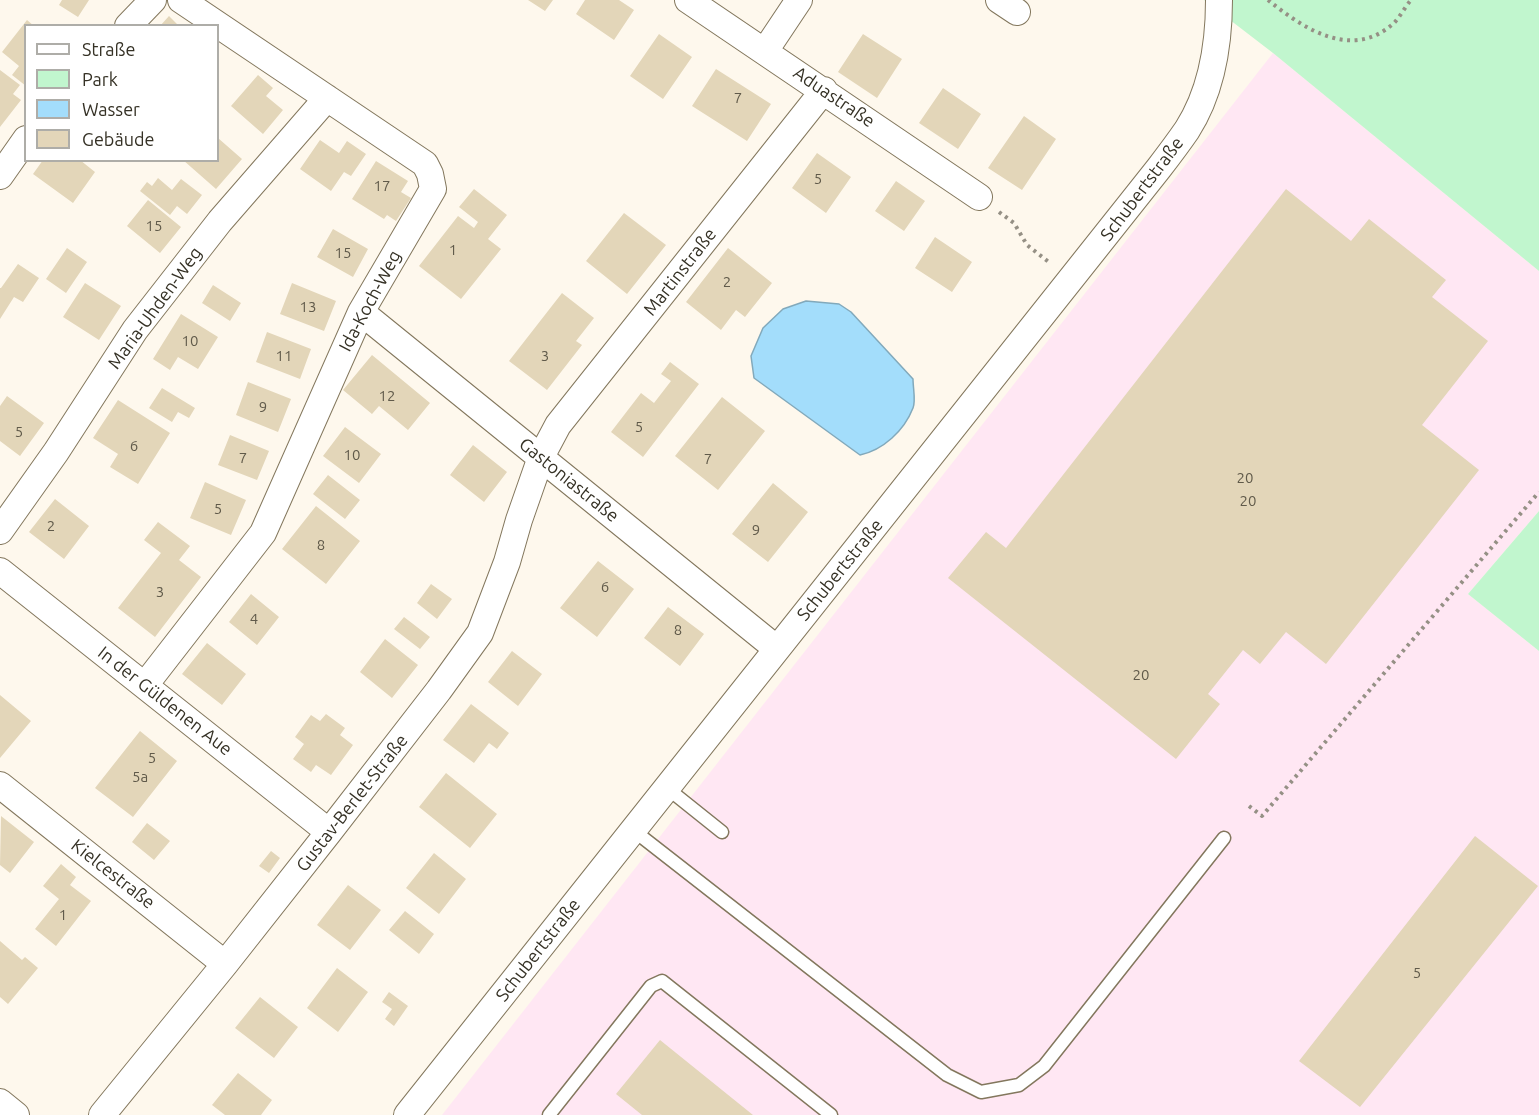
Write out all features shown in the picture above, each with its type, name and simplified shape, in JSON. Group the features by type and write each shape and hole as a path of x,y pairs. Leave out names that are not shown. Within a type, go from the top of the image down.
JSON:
{"street":[{"path":"130,24 153,0"},
{"name":"Ida-Koch-Weg","path":"181,0 217,24"},
{"name":"Aduastraße","path":"688,0 979,196"},
{"path":"765,51 799,0"},
{"name":"Schubertstraße","path":"407,1115 1072,280 1188,128 1204,94 1213,66 1219,32 1219,0"},
{"name":"Ida-Koch-Weg","path":"145,685 263,533 361,312 433,189 430,174 424,164 219,26"},
{"name":"Martinstraße","path":"541,457 558,425 824,90"},
{"name":"Maria-Uhden-Weg","path":"0,531 56,452 135,330 220,221 327,98"},
{"path":"0,176 24,142"},
{"name":"Gastoniastraße","path":"361,312 777,649"},
{"name":"Gustav-Berlet-Straße","path":"102,1115 329,832 480,633 507,562 541,457"},
{"name":"In der Güldenen Aue","path":"0,571 329,832"},
{"name":"Kielcestraße","path":"0,785 225,964"},
{"path":"0,1102 16,1115"}],"lane":[{"path":"667,788 722,832"},
{"path":"633,830 947,1075 981,1092 1018,1085 1044,1066 1224,838"},
{"path":"549,1115 651,986 662,981 831,1115"}],"path":[{"path":"1268,0 1305,27 1330,38 1353,42 1373,36 1394,23 1411,0"},
{"path":"979,196 1014,223 1027,246 1072,280"},
{"path":"1250,806 1262,816 1539,492"}],"shaded area":[{"path":"1273,53 1539,271 1539,511 1468,594 1539,651 1539,1115 442,1115"}],"green space":[{"path":"1204,0 1539,0 1539,271 1273,53"},
{"path":"1539,511 1539,651 1468,594"}],"water":[{"path":"806,301 839,304 851,312 913,379 914,402 909,416 898,432 877,449 860,455 754,378 751,356 763,328 783,309"}],"building":[{"path":"62,0 89,0 78,17 59,5"},
{"path":"528,0 553,0 545,11"},
{"path":"585,0 619,0 634,10 614,40 576,14"},
{"path":"169,16 177,24 162,24"},
{"path":"27,20 32,24 24,24 24,84 12,75 19,66 2,52"},
{"path":"659,34 692,57 663,99 630,76"},
{"path":"863,34 902,59 877,98 838,72"},
{"path":"716,69 771,104 747,141 692,106"},
{"path":"0,70 20,85 13,94 21,100 0,127"},
{"path":"258,75 273,88 266,96 283,110 263,134 231,106"},
{"path":"943,88 981,114 958,149 919,123"},
{"path":"1024,116 1056,139 1022,190 988,168"},
{"path":"219,139 242,159 216,189 185,162 219,162"},
{"path":"320,140 339,153 347,141 366,154 351,176 344,172 331,191 300,169"},
{"path":"817,153 851,177 826,213 792,188"},
{"path":"376,161 408,181 401,192 411,198 396,221 387,215 384,219 352,199"},
{"path":"42,162 82,162 95,172 73,203 33,174"},
{"path":"158,178 172,190 181,179 202,195 187,214 177,206 170,215 140,191 147,182 152,186"},
{"path":"896,181 925,201 904,231 875,211"},
{"path":"474,189 507,215 488,239 501,249 461,299 419,266 458,216 474,228 478,222 459,207"},
{"path":"1286,189 1351,241 1369,219 1446,280 1432,297 1488,341 1422,425 1479,470 1326,664 1286,632 1260,664 1243,650 1208,694 1220,704 1176,759 948,578 986,532 1006,548"},
{"path":"148,200 181,227 160,253 127,226"},
{"path":"624,213 666,245 627,294 586,261"},
{"path":"333,229 368,249 353,277 317,257"},
{"path":"935,237 972,262 952,292 915,268"},
{"path":"67,248 87,262 66,293 46,279"},
{"path":"728,248 772,283 745,317 736,310 721,330 686,302"},
{"path":"18,264 39,278 23,302 14,297 0,319 0,288"},
{"path":"85,283 121,306 99,340 63,317"},
{"path":"292,283 336,301 324,331 280,314"},
{"path":"213,285 241,303 230,321 202,303"},
{"path":"562,293 594,318 576,341 582,345 547,390 509,361"},
{"path":"181,314 218,337 198,369 178,357 170,370 153,359"},
{"path":"267,332 311,349 300,379 256,362"},
{"path":"372,355 430,403 408,430 379,406 372,414 343,390"},
{"path":"670,362 699,384 643,457 611,432 641,393 654,403 671,381 661,374"},
{"path":"248,382 291,399 278,432 236,415"},
{"path":"162,388 195,408 189,418 178,412 172,422 149,408"},
{"path":"7,396 44,423 20,456 0,441 0,406"},
{"path":"722,397 765,431 718,490 675,456"},
{"path":"118,400 170,433 138,484 110,467 118,454 93,438"},
{"path":"345,427 381,454 359,483 323,456"},
{"path":"230,435 269,451 257,480 218,465"},
{"path":"473,445 507,472 484,502 450,475"},
{"path":"328,475 360,500 345,519 313,494"},
{"path":"205,482 246,500 231,535 190,518"},
{"path":"773,483 808,512 768,562 732,534"},
{"path":"55,499 89,526 64,559 29,532"},
{"path":"316,506 360,541 326,584 282,549"},
{"path":"158,522 190,546 179,560 201,577 155,637 118,608 161,553 144,540"},
{"path":"598,561 634,589 597,637 560,608"},
{"path":"431,584 452,599 437,619 417,603"},
{"path":"251,594 279,617 257,645 229,622"},
{"path":"668,607 704,634 680,666 644,638"},
{"path":"404,617 430,637 420,649 394,629"},
{"path":"385,639 418,665 392,698 360,672"},
{"path":"207,643 246,674 222,705 182,674"},
{"path":"512,651 542,674 518,706 488,682"},
{"path":"0,695 31,721 0,758"},
{"path":"471,704 509,733 497,749 489,743 474,763 443,740"},
{"path":"326,714 345,728 340,735 353,745 331,775 316,765 311,772 293,759 304,744 295,737 311,715 320,721"},
{"path":"140,731 177,761 133,817 95,788"},
{"path":"446,773 497,814 470,848 419,807"},
{"path":"1,816 34,842 10,873 0,865"},
{"path":"147,823 170,841 154,860 132,842"},
{"path":"1475,836 1538,886 1360,1107 1299,1061"},
{"path":"271,851 280,858 269,873 259,866"},
{"path":"434,853 466,879 439,914 406,888"},
{"path":"61,864 76,877 70,885 91,901 56,946 35,929 59,899 43,886"},
{"path":"348,885 381,910 350,950 317,925"},
{"path":"405,911 434,934 419,954 389,930"},
{"path":"0,941 22,960 25,957 38,968 8,1004 0,997"},
{"path":"337,968 368,992 338,1032 307,1008"},
{"path":"389,992 408,1006 394,1026 385,1019 392,1009 382,1002"},
{"path":"260,997 298,1027 274,1058 235,1028"},
{"path":"660,1040 753,1115 642,1115 616,1094"},
{"path":"238,1073 272,1100 261,1115 225,1115 212,1105"}]}
